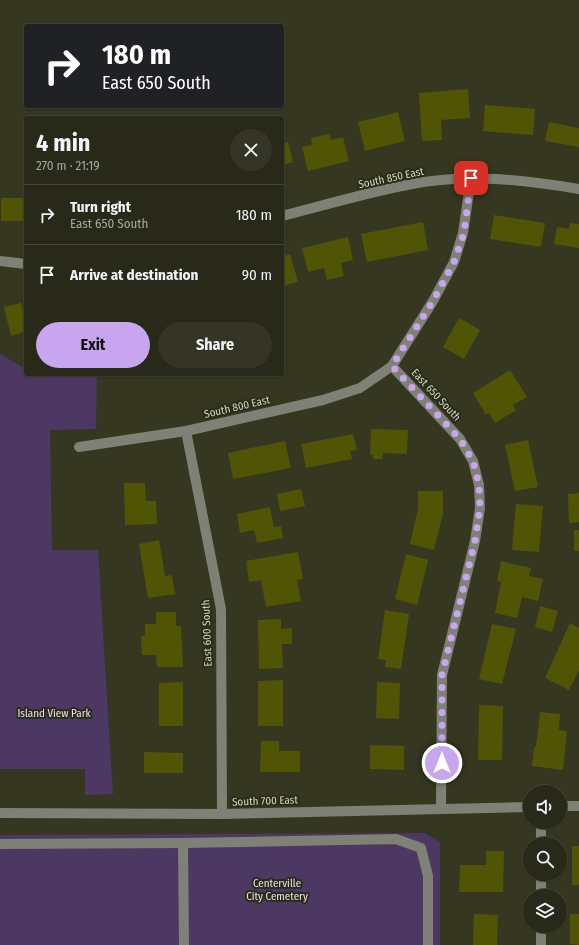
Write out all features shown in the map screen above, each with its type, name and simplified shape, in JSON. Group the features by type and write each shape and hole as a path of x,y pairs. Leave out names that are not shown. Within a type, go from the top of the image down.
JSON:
{"street":[{"name":"South 850 East","path":"284,216 413,184 471,178 528,180 579,189"},
{"path":"392,366 433,301 454,262 464,233 471,178"},
{"path":"0,261 24,264"},
{"name":"South 800 East","path":"79,447 186,431 323,400 360,388 392,366"},
{"name":"East 650 South","path":"392,366 460,439 473,461 479,485 480,508 475,541 442,675 441,808"},
{"name":"East 600 South","path":"186,431 221,609 222,814"},
{"path":"567,806 579,806"},
{"name":"South 700 East","path":"0,813 222,814 523,807"},
{"path":"0,844 183,844 396,840 421,848 428,876 428,945"},
{"path":"183,844 184,945"},
{"path":"541,933 541,945"}],"green space":[{"name":"Island View Park","path":"0,354 24,368 24,376 97,376 96,429 50,430 52,550 98,550 113,794 85,795 85,769 0,769"},
{"name":"Centerville City Cemetery","path":"425,833 440,843 440,945 0,945 0,835"}],"building":[{"path":"468,89 470,118 441,120 442,140 422,141 419,93"},
{"path":"485,105 535,109 533,135 483,131"},
{"path":"398,112 405,141 365,151 358,122"},
{"path":"549,122 579,128 579,147 545,141"},
{"path":"329,134 331,140 343,137 349,161 308,171 302,147 312,145 311,138"},
{"path":"288,142 293,162 284,164 284,143"},
{"path":"1,198 24,198 24,221 1,221"},
{"path":"494,215 545,223 541,247 490,239"},
{"path":"423,222 428,250 367,262 361,234"},
{"path":"570,223 579,224 579,248 554,244 557,227 569,229"},
{"path":"348,237 353,260 341,263 344,276 327,280 324,268 308,272 302,248"},
{"path":"290,254 298,282 284,286 284,256"},
{"path":"21,303 24,311 24,332 11,336 4,307"},
{"path":"459,318 480,330 464,359 443,347"},
{"path":"510,370 527,397 513,405 516,410 495,423 489,413 486,415 473,393"},
{"path":"371,429 408,430 407,454 383,453 382,459 373,459 373,455 370,454"},
{"path":"353,434 357,450 350,451 352,459 306,468 301,444"},
{"path":"528,440 538,487 515,491 505,445"},
{"path":"285,441 291,468 233,479 228,453"},
{"path":"124,483 145,483 146,501 156,501 157,524 125,525"},
{"path":"301,489 305,506 280,511 277,494"},
{"path":"418,491 443,491 443,514 434,550 410,544 418,509"},
{"path":"579,493 579,522 569,523 568,494"},
{"path":"516,504 543,506 539,552 512,550"},
{"path":"270,507 274,527 281,526 283,538 257,543 254,530 240,533 237,514"},
{"path":"574,530 579,530 579,551 574,551"},
{"path":"159,540 165,576 172,575 175,594 148,598 139,544"},
{"path":"298,552 303,579 297,580 301,601 266,607 261,580 249,582 246,561"},
{"path":"406,554 428,560 417,605 395,599"},
{"path":"501,561 531,568 529,576 543,579 538,601 522,597 517,618 495,613 501,582 497,581"},
{"path":"540,606 558,611 552,632 535,627"},
{"path":"385,610 409,614 401,669 385,667 386,660 378,659"},
{"path":"156,612 176,612 176,626 181,626 183,667 157,667 156,655 142,655 141,636 145,636 145,624 156,624"},
{"path":"281,619 281,629 292,628 292,644 282,644 283,668 259,669 258,620"},
{"path":"570,623 579,628 579,670 569,690 545,678"},
{"path":"492,624 516,629 502,684 479,679"},
{"path":"283,680 283,726 258,726 258,681"},
{"path":"183,682 183,726 159,726 159,683"},
{"path":"377,682 400,683 399,719 376,718"},
{"path":"479,705 503,706 502,760 478,760"},
{"path":"540,712 560,714 559,730 567,731 563,770 532,766"},
{"path":"261,741 279,741 279,751 300,751 300,772 260,772"},
{"path":"370,745 404,746 404,770 370,769"},
{"path":"144,752 183,753 183,773 144,773"},
{"path":"572,846 579,846 579,885 572,885"},
{"path":"486,851 504,851 503,892 459,892 460,865 486,865"},
{"path":"474,914 498,915 497,945 473,945"},
{"path":"570,914 579,914 579,945 570,944"}],"route":[{"path":"442,763 442,675 475,541 480,508 479,485 473,461 460,439 392,366 433,301 454,262 464,233 471,178"}]}
